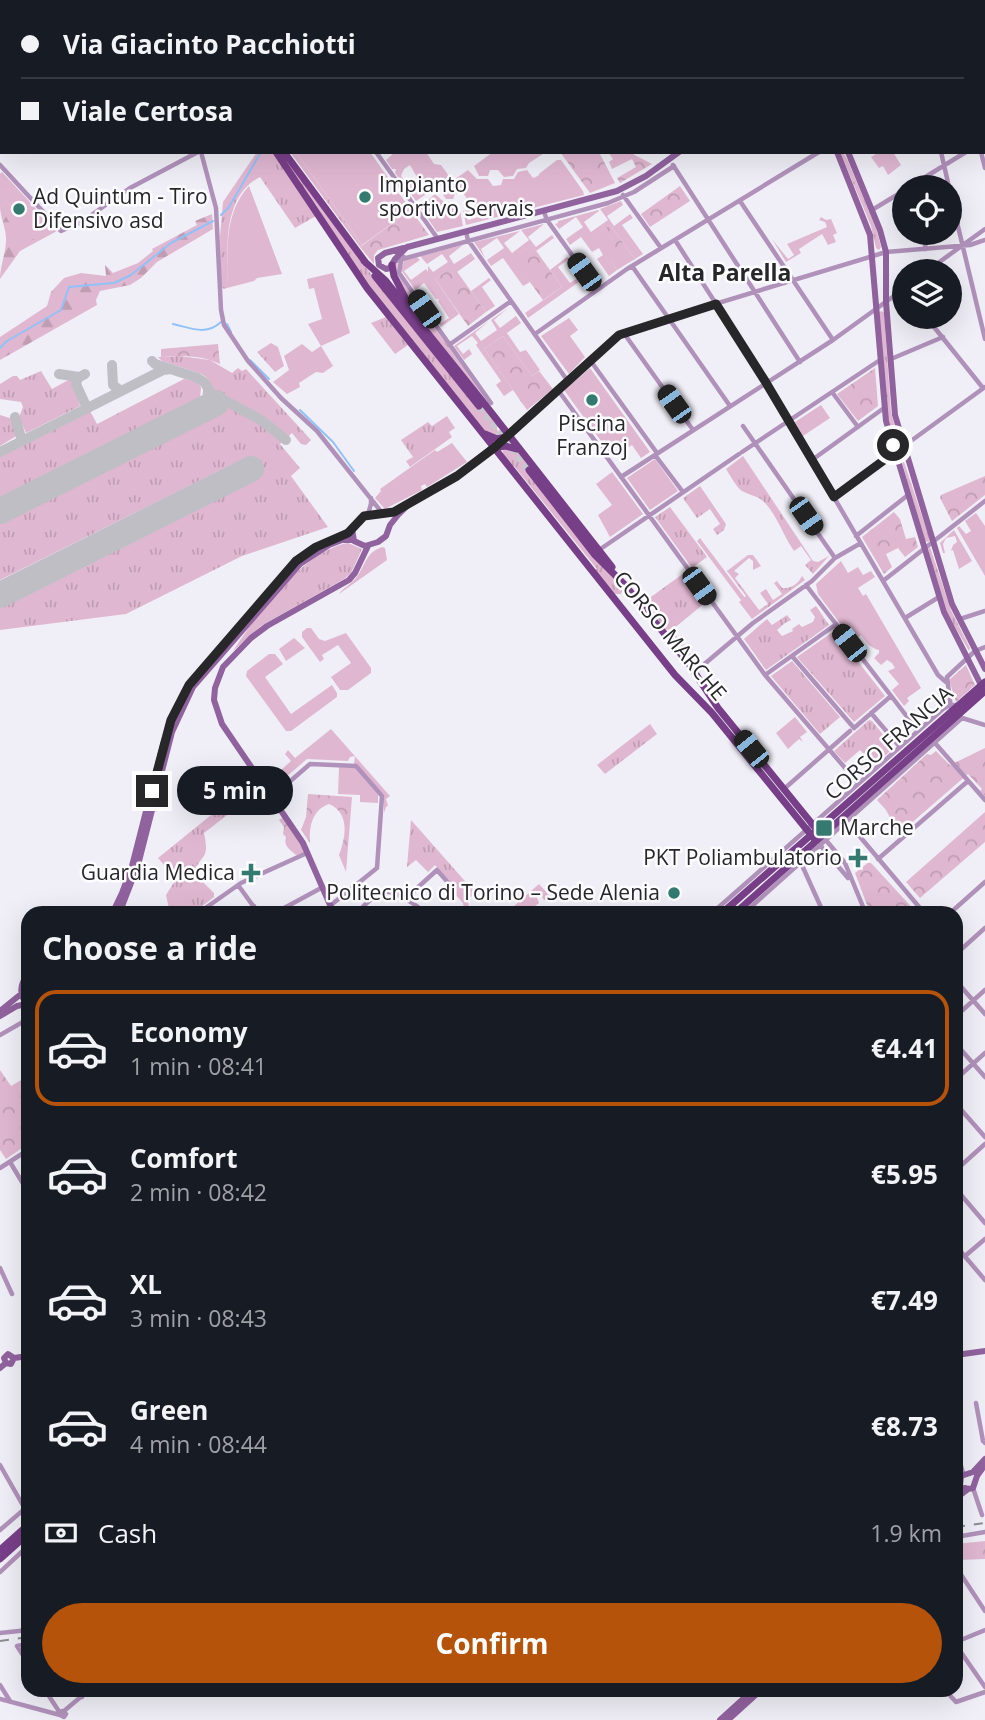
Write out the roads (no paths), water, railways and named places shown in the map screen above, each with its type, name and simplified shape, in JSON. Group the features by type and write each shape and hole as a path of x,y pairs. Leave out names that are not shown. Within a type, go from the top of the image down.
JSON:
{"main road":[{"name":"CORSO MARCHE","path":"277,154 367,288 474,425 675,676 712,713 816,835"},
{"path":"285,154 364,261 479,407"},
{"path":"838,154 869,229 884,408 895,452 945,617 984,689"},
{"path":"849,154 880,230 886,252 886,302 894,410 952,604 985,669"},
{"path":"407,247 386,269 379,265 378,258 385,253 407,247 438,239 544,212 599,197 646,176 670,156"},
{"path":"385,253 391,254 394,276 419,323"},
{"path":"364,261 384,280 483,402 506,436 625,585"},
{"path":"474,425 493,438 506,436"},
{"path":"116,906 132,866 167,730 189,685 296,561 316,547 348,533 368,514 384,514 408,505 457,476 506,436"},
{"path":"494,448 505,446 519,450"},
{"name":"CORSO MARCHE","path":"528,470 595,555 625,585 695,672 718,708 784,790 816,835"},
{"path":"353,528 353,540 358,545 368,546 384,538 390,525 408,505"},
{"path":"384,514 390,525"},
{"path":"122,906 136,873 172,732 179,712 193,687 300,564 329,545 342,540 353,540"},
{"path":"331,905 308,853 217,713 214,700 218,677 228,661 263,629 349,580 368,546"},
{"name":"CORSO FRANCIA","path":"742,906 816,835 984,689"},
{"name":"CORSO FRANCIA","path":"731,906 895,771 956,711"},
{"path":"0,1011 21,994"},
{"path":"0,1016 21,1005"},
{"path":"963,1354 985,1351"},
{"path":"4,1362 11,1355 14,1358 21,1357"},
{"path":"963,1475 985,1459"},
{"path":"963,1492 970,1488 985,1465"},
{"path":"966,1473 976,1478"},
{"path":"963,1485 970,1488"},
{"path":"0,1550 21,1531"},
{"path":"0,1559 21,1540"},
{"path":"728,1720 750,1697"},
{"path":"720,1720 752,1697"}],"street":[{"path":"0,165 61,231 80,223 130,188 196,154"},
{"path":"201,154 216,208 224,325 248,361 281,398 317,431 384,514"},
{"path":"377,154 438,239"},
{"path":"535,334 632,266 816,154"},
{"path":"941,154 946,175"},
{"path":"929,175 963,154"},
{"path":"670,156 800,362"},
{"path":"393,262 405,256 601,205 624,197 674,166"},
{"path":"620,189 661,248"},
{"path":"872,210 892,198"},
{"path":"740,201 833,340"},
{"path":"544,212 597,290"},
{"path":"940,248 944,259 985,229"},
{"path":"466,232 468,240 568,380"},
{"path":"675,240 767,383 938,675 946,682 956,711 985,725"},
{"path":"506,436 623,332 886,252 962,246 985,240"},
{"path":"925,245 926,249"},
{"path":"962,246 985,339"},
{"path":"405,256 401,261 399,273 491,403"},
{"path":"632,266 730,406"},
{"path":"621,477 800,362 892,298"},
{"path":"449,345 511,301"},
{"path":"834,497 984,388 936,329"},
{"path":"623,332 693,430"},
{"path":"890,359 943,337"},
{"path":"590,360 683,492"},
{"name":"CORSO MARCHE","path":"599,550 880,360"},
{"path":"558,390 737,638"},
{"path":"832,392 858,427"},
{"path":"812,460 884,408"},
{"path":"743,426 835,558"},
{"path":"856,536 908,495"},
{"path":"368,514 372,504 370,497"},
{"path":"883,581 985,500"},
{"name":"CORSO MARCHE","path":"695,672 806,585 835,558 860,543"},
{"path":"806,585 918,731"},
{"path":"905,618 939,597"},
{"path":"959,620 985,611"},
{"path":"765,675 835,625"},
{"name":"CORSO FRANCIA","path":"737,638 765,675 858,783"},
{"path":"946,682 949,673 975,651 985,647"},
{"path":"792,656 854,728 891,696"},
{"name":"CORSO FRANCIA","path":"722,906 816,835 847,822 935,743 956,711"},
{"name":"CORSO FRANCIA","path":"752,906 801,863 816,835 858,783 918,731 956,711"},
{"name":"CORSO FRANCIA","path":"871,713 900,747"},
{"name":"CORSO FRANCIA","path":"829,750 850,731"},
{"path":"935,743 985,800"},
{"path":"784,790 829,750"},
{"path":"272,797 310,764 356,766 382,796 377,868 331,905"},
{"name":"CORSO FRANCIA","path":"895,771 908,767"},
{"path":"878,859 968,781"},
{"path":"856,832 918,906"},
{"path":"816,835 845,863 862,906"},
{"path":"211,906 238,885 308,853"},
{"path":"801,863 820,906"},
{"path":"405,899 437,870 452,887"},
{"path":"238,885 254,906"},
{"path":"959,906 984,886"},
{"path":"288,906 323,887"},
{"path":"365,906 383,891 415,906"},
{"path":"963,946 985,928"},
{"path":"963,989 985,1014"},
{"path":"963,1009 985,990"},
{"path":"0,1035 21,1024"},
{"path":"963,1052 985,1077"},
{"path":"963,1073 985,1053"},
{"path":"963,1112 985,1138"},
{"path":"963,1162 984,1146"},
{"path":"0,1168 21,1155"},
{"path":"10,1162 21,1180"},
{"path":"963,1197 985,1223"},
{"path":"985,1239 965,1256 985,1279"},
{"path":"0,1268 12,1294"},
{"path":"0,1349 4,1362"},
{"path":"975,1403 982,1441 985,1443"},
{"path":"0,1465 21,1500"},
{"path":"963,1466 966,1473"},
{"path":"970,1488 982,1515"},
{"path":"0,1531 21,1512"},
{"path":"963,1535 985,1532"},
{"path":"0,1572 21,1552"},
{"path":"963,1578 985,1611"},
{"path":"963,1640 985,1630"},
{"path":"0,1633 21,1631"},
{"path":"951,1697 956,1702 985,1690 963,1654"},
{"path":"0,1685 10,1702"},
{"path":"50,1697 64,1715"},
{"path":"64,1715 82,1697"},
{"path":"745,1697 748,1700"},
{"path":"0,1699 64,1715"}],"waterway":[{"path":"221,215 229,207 260,154"},
{"path":"0,348 7,341 61,310 69,287 114,283 131,275 171,243 213,221"},
{"path":"173,324 204,330 221,322"},
{"path":"227,324 231,332"},
{"path":"250,360 269,379"},
{"path":"300,410 333,442 354,471"}],"tunnel":[{"path":"479,406 529,470"}],"railway":[{"path":"963,1526 985,1523"},
{"path":"0,1641 21,1638"}],"place":[{"name":"Impianto sportivo Servais","path":"365,197"},
{"name":"Ad Quintum - Tiro Difensivo asd","path":"19,209"},
{"name":"Piscina Franzoj","path":"592,400"},
{"name":"Marche","path":"824,828"},
{"name":"PKT Poliambulatorio","path":"858,858"},
{"name":"Guardia Medica","path":"251,873"},
{"name":"Politecnico di Torino – Sede Alenia","path":"674,893"}],"district":[{"name":"Alta Parella","path":"725,273"}]}
